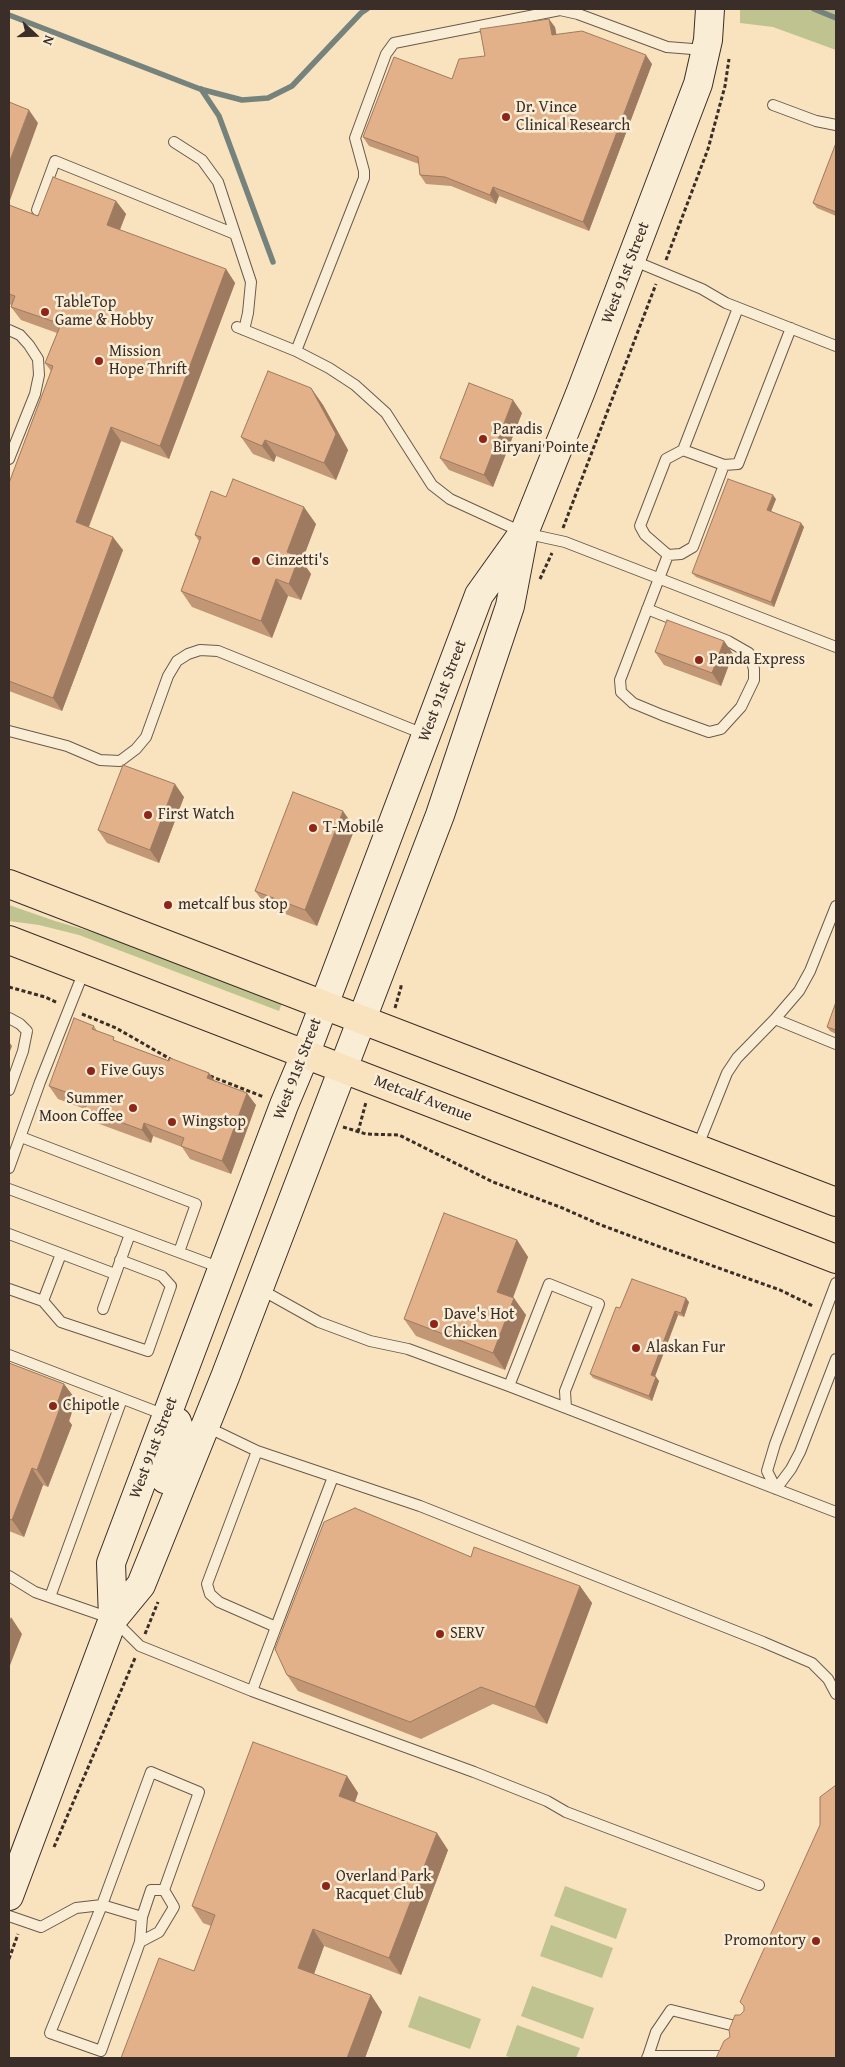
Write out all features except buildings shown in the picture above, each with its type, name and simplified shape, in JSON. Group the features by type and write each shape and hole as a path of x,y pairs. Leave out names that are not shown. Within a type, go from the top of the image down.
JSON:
{"main road":[{"path":"9,884 322,1006 836,1202"},
{"name":"Metcalf Avenue","path":"9,940 836,1259"}],"street":[{"name":"West 91st Street","path":"9,1896 113,1619 141,1585 205,1426 440,815 510,606 524,533 698,84 718,50 710,9"},
{"name":"West 91st Street","path":"113,1619 111,1563 222,1268 305,1055 479,595 524,533"},
{"path":"205,1426 191,1420 182,1412 210,1335 208,1306"},
{"path":"148,1566 139,1552 181,1434 177,1422 166,1416"}],"lane":[{"path":"296,351 306,330 364,178 364,171 355,138 386,54 394,43 560,10 578,14 667,47 718,50"},
{"path":"773,104 816,121 836,125"},
{"path":"174,142 202,160 218,182 251,282 248,313 241,328 296,351 329,368 355,385 386,413 432,485 450,499 524,533 558,541 836,647"},
{"path":"37,210 55,161 235,234"},
{"path":"631,260 661,271 738,308 836,346"},
{"path":"724,465 693,547 681,554 668,555 645,535 640,526 666,459 683,450 738,308"},
{"path":"683,450 724,465 738,464 791,328"},
{"path":"9,330 20,335 30,345 38,359 39,374 35,394 9,459"},
{"path":"647,609 742,647 749,653 754,669 754,680 741,707 721,729 709,732 662,715 633,704 621,692 620,680 647,609 668,555"},
{"path":"9,731 67,746 100,760 120,761 136,749 146,737 168,676 177,661 188,654 200,650 218,651 426,735"},
{"path":"696,1148 727,1073 737,1058 799,991 810,971 836,906"},
{"path":"9,1168 85,970"},
{"path":"9,1018 20,1024 26,1031 23,1051 9,1090"},
{"path":"775,1019 836,1044"},
{"path":"9,1074 14,1060 23,1051"},
{"path":"21,1137 196,1204 179,1252"},
{"path":"9,1190 222,1268"},
{"path":"9,1234 115,1274"},
{"path":"103,1309 130,1234"},
{"path":"42,1301 61,1254"},
{"path":"9,1289 42,1301 61,1322 148,1351 172,1286 162,1276 120,1260"},
{"path":"509,1386 549,1284 600,1304 565,1391 566,1408"},
{"path":"776,1489 767,1471 775,1444 836,1284"},
{"path":"259,1288 319,1322 370,1341 408,1348 836,1512"},
{"path":"9,1355 166,1416"},
{"path":"776,1489 791,1469 800,1452 836,1359"},
{"path":"50,1597 122,1399"},
{"path":"205,1426 257,1451 420,1506 812,1663 828,1679 836,1694"},
{"path":"257,1451 207,1584 210,1594 219,1602 276,1627"},
{"path":"252,1691 333,1476"},
{"path":"9,1576 35,1592 113,1619 140,1646 252,1691 474,1772 547,1801 566,1812 759,1885"},
{"path":"140,1942 159,1932 174,1907 164,1890 198,1792 151,1772 102,1905 50,2033 101,2051 140,1942 142,1917 152,1890 164,1890"},
{"path":"9,1916 40,1926 76,1908 102,1905 142,1917"},
{"path":"670,2010 743,2043 647,2057 656,2032 670,2010"}],"path":[{"path":"537,587 558,541 708,149 717,122 725,86 718,50"},
{"path":"401,980 401,988"},
{"path":"9,988 46,997 116,1028 176,1062"},
{"path":"201,1073 284,1105"},
{"path":"323,1120 366,1134 399,1135 493,1182 654,1245 780,1290 826,1310"}],"green space":[{"path":"740,9 836,9 836,50 773,27 740,23"},
{"path":"9,905 55,921 143,947 282,1003 279,1011 79,935 39,925 9,921"},
{"path":"565,1886 627,1909 616,1939 554,1916"},
{"path":"551,1925 613,1948 602,1978 540,1956"},
{"path":"532,1986 594,2008 583,2039 521,2016"},
{"path":"419,1996 481,2019 470,2049 408,2027"},
{"path":"517,2025 580,2048 576,2058 513,2058 506,2056"}],"waterway":[{"path":"9,15 200,89 242,100 268,98 292,86 361,13 367,9"},
{"path":"814,9 836,18"},
{"path":"201,89 219,116 273,262"}],"place":[{"name":"Dr. Vince Clinical Research","path":"506,117"},
{"name":"TableTop Game & Hobby","path":"45,312"},
{"name":"Mission Hope Thrift","path":"99,361"},
{"name":"Paradis Biryani Pointe","path":"483,439"},
{"name":"Cinzetti's","path":"256,561"},
{"name":"Panda Express","path":"699,660"},
{"name":"First Watch","path":"148,815"},
{"name":"T-Mobile","path":"313,828"},
{"name":"metcalf bus stop","path":"168,905"},
{"name":"Five Guys","path":"91,1071"},
{"name":"Summer Moon Coffee","path":"133,1108"},
{"name":"Wingstop","path":"172,1122"},
{"name":"Dave's Hot Chicken","path":"434,1324"},
{"name":"Alaskan Fur","path":"636,1348"},
{"name":"Chipotle","path":"53,1406"},
{"name":"SERV","path":"440,1634"},
{"name":"Overland Park Racquet Club","path":"326,1886"},
{"name":"Promontory","path":"816,1941"}]}
